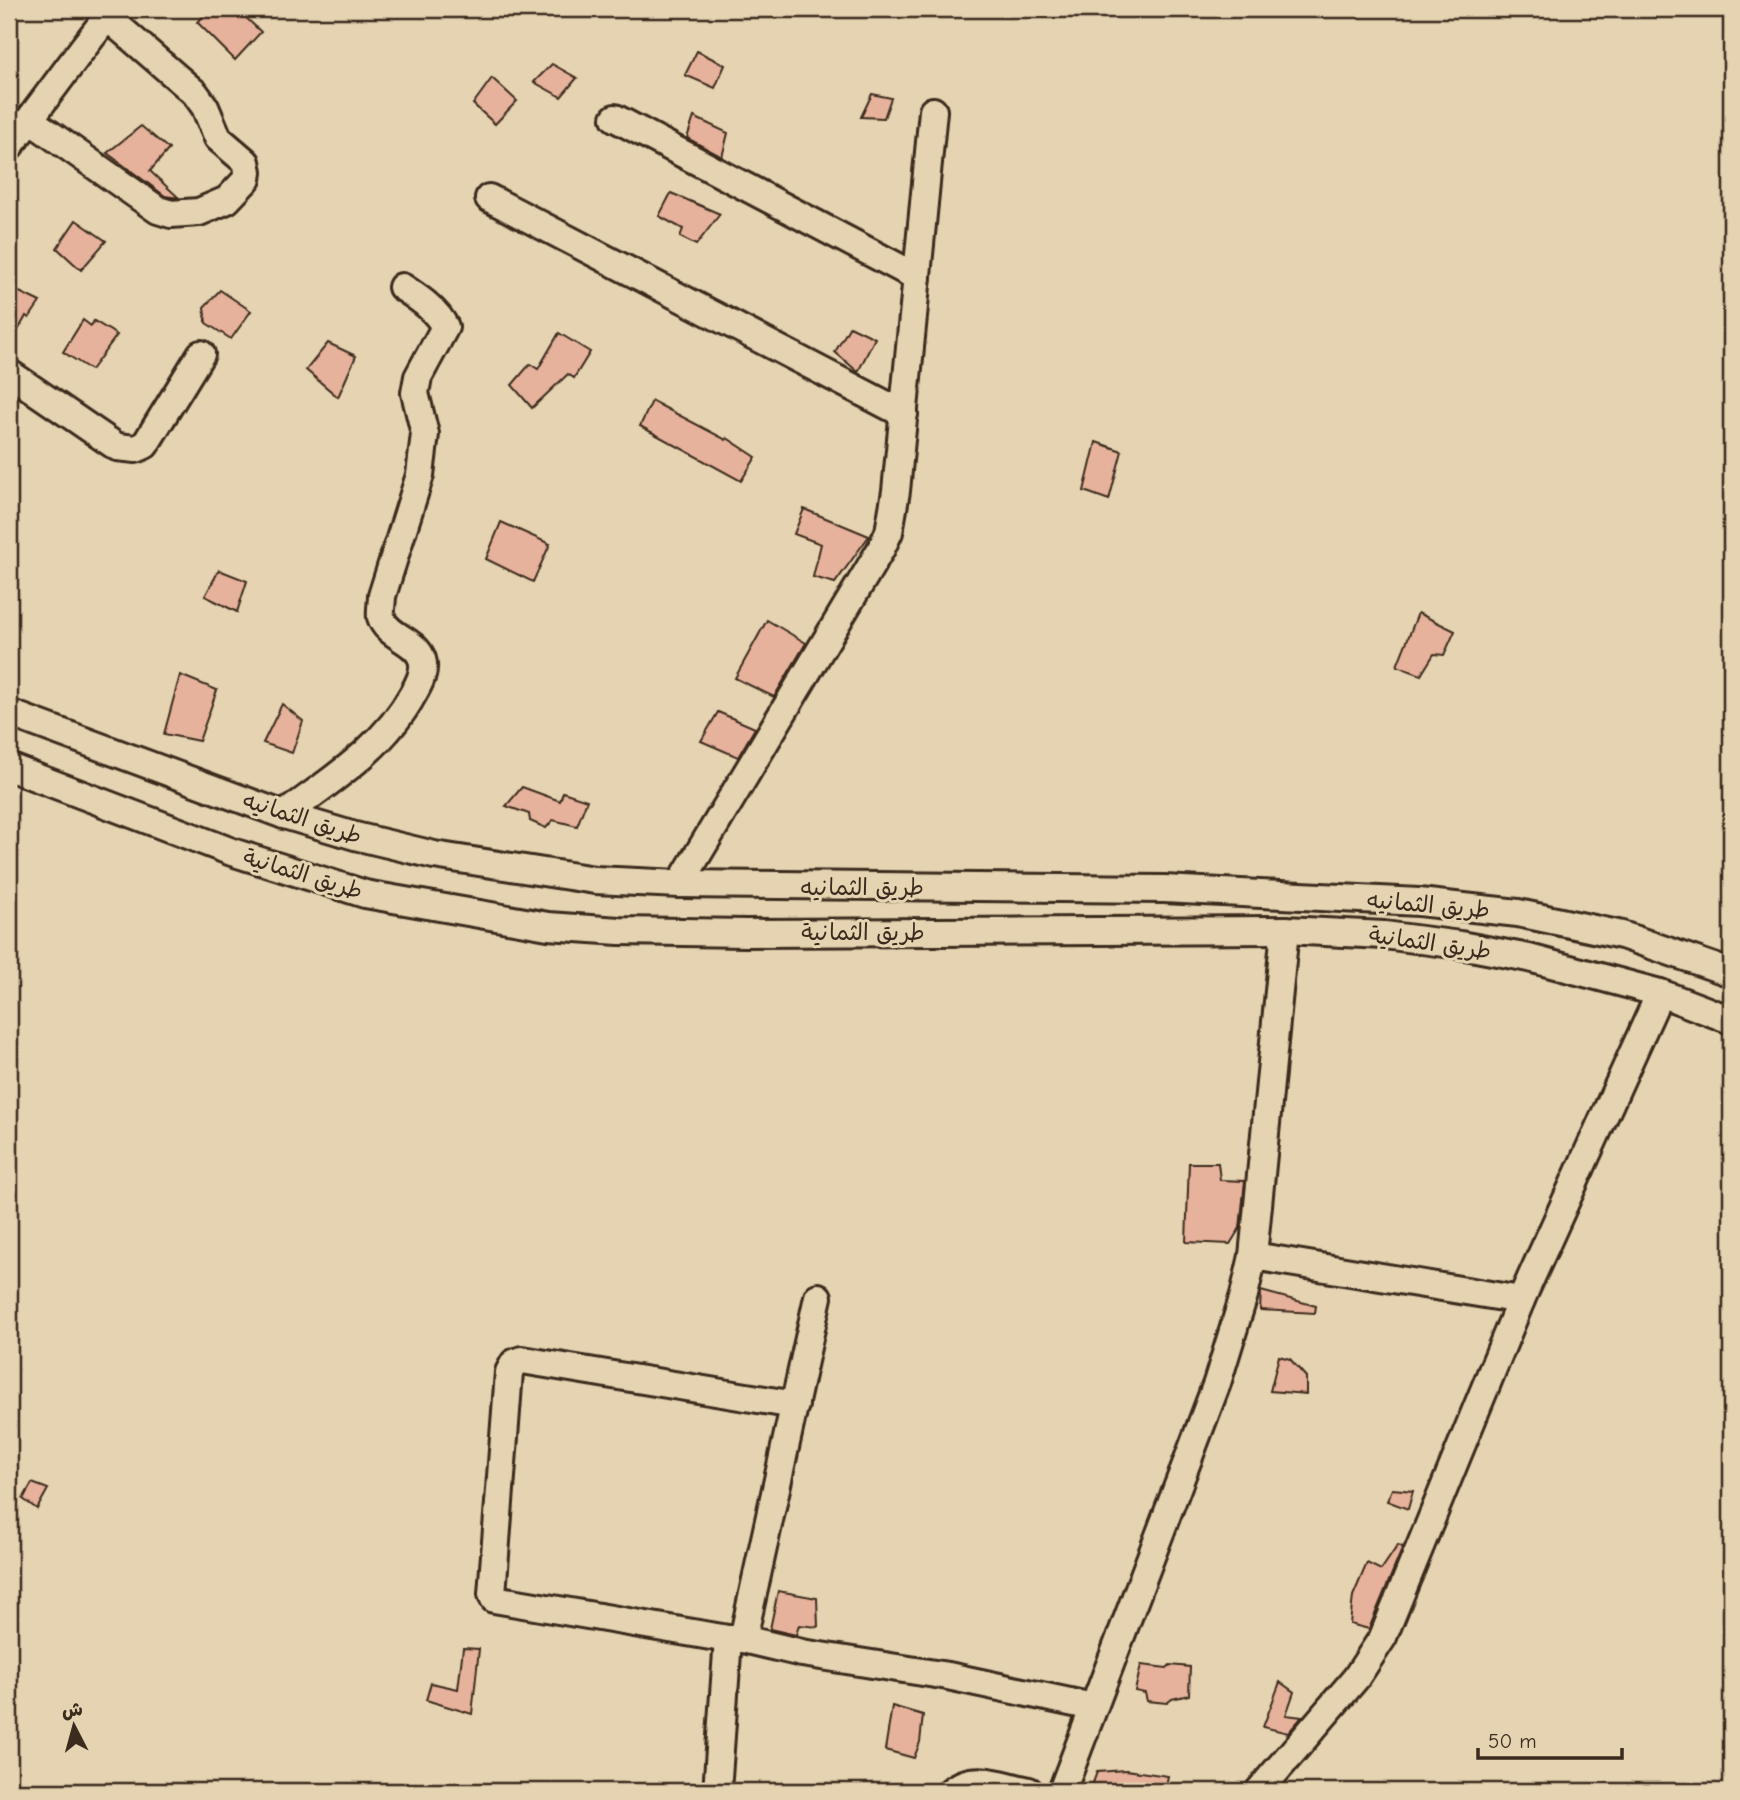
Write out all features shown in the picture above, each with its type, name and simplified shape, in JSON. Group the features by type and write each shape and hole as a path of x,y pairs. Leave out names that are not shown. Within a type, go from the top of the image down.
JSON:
{"street":[{"path":"9,147 112,13 195,93 205,107 218,138 246,162 247,180 238,191 219,204 199,212 171,214 158,209 30,120"},
{"path":"680,884 881,549 894,509 933,111"},
{"path":"615,118 917,277"},
{"path":"489,198 904,414"},
{"path":"284,815 378,741 407,706 423,673 423,662 413,646 386,626 381,616 382,596 421,475 425,434 415,393 418,377 445,327 425,303 402,287"},
{"path":"9,373 117,447 136,449 145,445 201,354"},
{"name":"طريق الثمانيه","path":"9,713 284,815 434,856 595,880 680,884 1164,889 1419,902 1518,913 1622,935 1731,973"},
{"name":"طريق الثمانية","path":"9,768 232,852 365,894 548,926 619,931 746,933 1285,930 1384,935 1529,958 1660,993 1731,1020"},
{"path":"1062,1791 1217,1383 1244,1295 1252,1256 1285,930"},
{"path":"1259,1791 1356,1678 1379,1644 1521,1300 1660,993"},
{"path":"1252,1256 1521,1300"},
{"path":"717,1791 736,1639 795,1405 818,1297"},
{"path":"795,1405 522,1360 514,1363 509,1372 492,1594 494,1599 736,1639 802,1653 916,1670 1093,1707"},
{"path":"951,1791 961,1783 976,1780 1029,1791"}],"building":[{"path":"211,9 237,9 261,32 235,60 197,22"},
{"path":"697,51 725,65 715,88 685,75"},
{"path":"552,64 577,78 561,97 534,82"},
{"path":"492,78 517,101 495,124 473,104"},
{"path":"872,94 891,98 884,118 861,117"},
{"path":"694,117 728,133 722,157 687,138"},
{"path":"141,126 169,149 150,171 179,198 165,196 107,153"},
{"path":"671,193 720,214 696,245 680,237 683,229 659,216"},
{"path":"76,220 106,241 81,270 57,248"},
{"path":"9,287 40,302 29,318 26,316 9,347"},
{"path":"220,290 251,311 231,339 206,323 204,307"},
{"path":"83,320 91,326 94,321 117,335 91,370 63,352"},
{"path":"850,326 875,338 858,372 835,352"},
{"path":"559,333 590,352 574,378 568,374 532,408 512,385 530,364 538,369"},
{"path":"328,343 356,356 338,397 306,370"},
{"path":"652,401 726,440 727,438 756,457 741,481 640,426"},
{"path":"1096,442 1122,451 1109,500 1084,491"},
{"path":"804,509 869,536 835,583 813,577 821,544 794,534"},
{"path":"501,522 550,544 533,582 486,559"},
{"path":"219,570 247,581 237,612 205,596"},
{"path":"1418,613 1455,631 1444,655 1434,654 1421,675 1397,666"},
{"path":"767,620 806,643 774,697 735,678"},
{"path":"180,675 217,690 199,741 164,734"},
{"path":"282,704 303,721 292,753 263,743"},
{"path":"718,712 755,728 738,757 701,741"},
{"path":"522,787 560,801 563,792 587,800 577,826 553,820 546,828 530,821 529,814 506,806"},
{"path":"1189,1163 1218,1163 1220,1180 1245,1181 1240,1228 1230,1244 1186,1242"},
{"path":"1261,1291 1316,1306 1315,1313 1260,1310"},
{"path":"1279,1356 1290,1359 1306,1377 1306,1394 1270,1391"},
{"path":"32,1483 48,1489 37,1509 23,1499"},
{"path":"1392,1489 1413,1491 1408,1509 1387,1501"},
{"path":"1398,1545 1403,1547 1369,1629 1350,1624 1353,1596 1367,1563 1381,1570"},
{"path":"778,1591 817,1598 818,1627 799,1625 796,1635 770,1629"},
{"path":"463,1648 479,1649 472,1714 426,1700 431,1683 458,1689"},
{"path":"1141,1665 1190,1667 1189,1695 1167,1703 1147,1701 1145,1693 1135,1691"},
{"path":"1280,1682 1294,1692 1286,1715 1302,1717 1288,1733 1263,1727"},
{"path":"892,1706 923,1715 920,1742 914,1758 885,1750"},
{"path":"1126,1770 1168,1776 1165,1791 1090,1791 1097,1772"}]}
